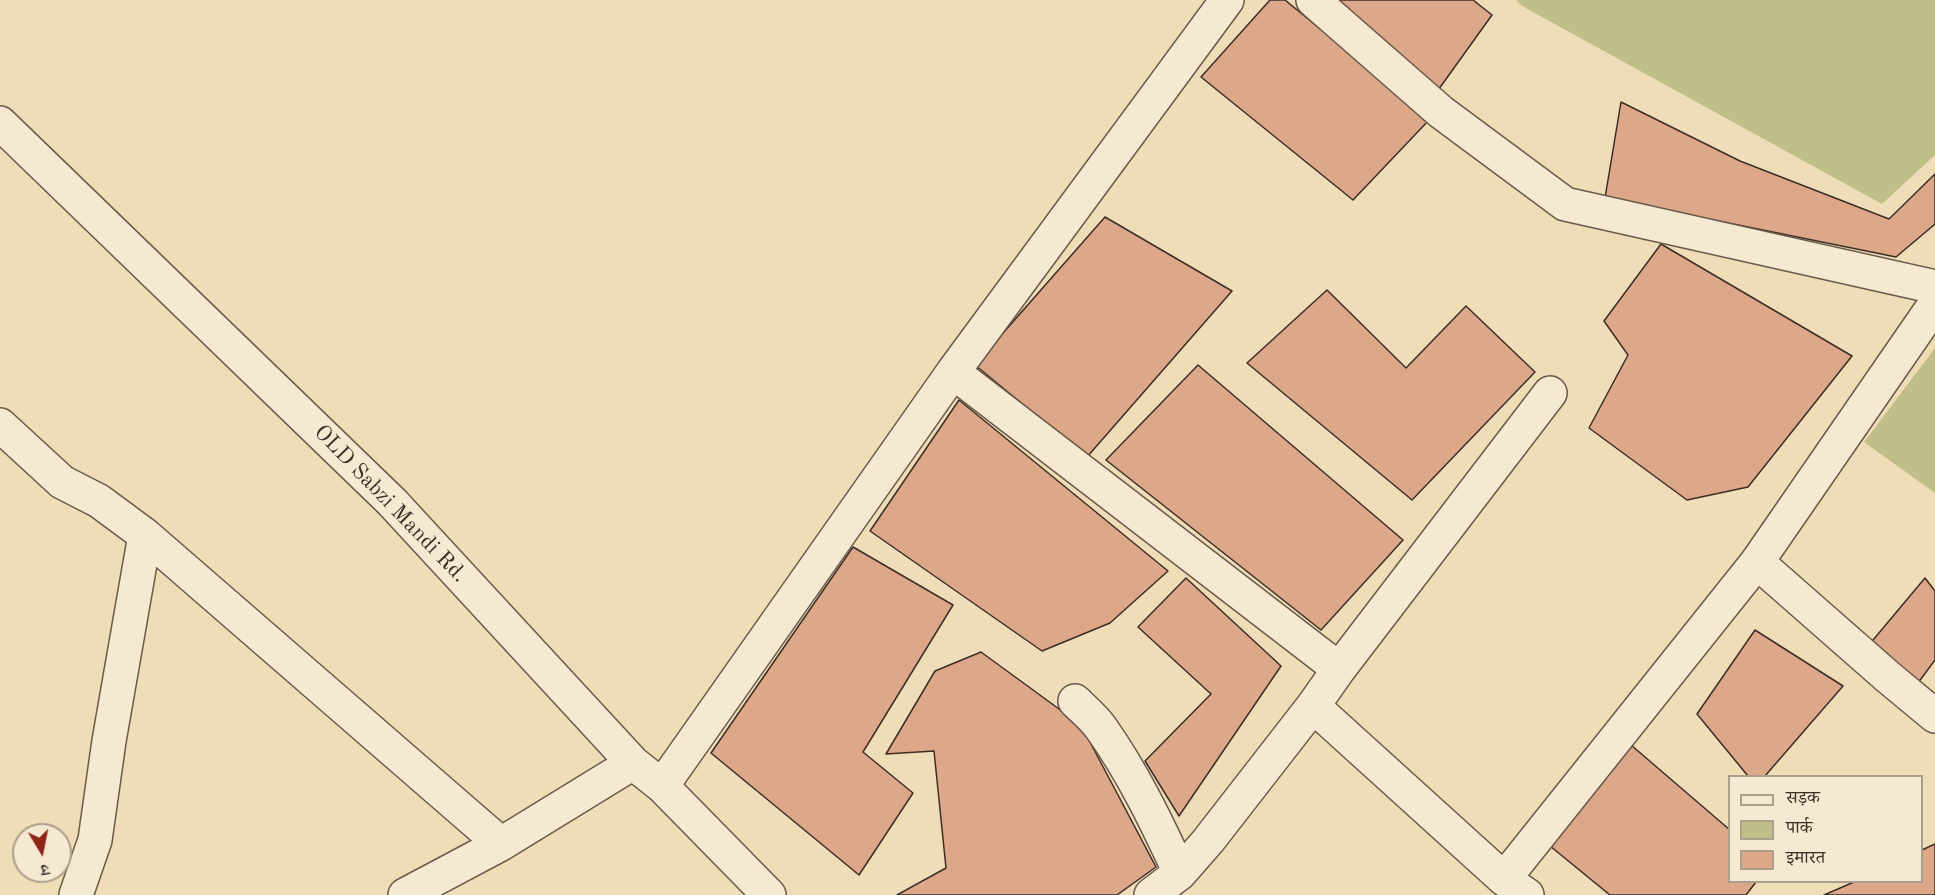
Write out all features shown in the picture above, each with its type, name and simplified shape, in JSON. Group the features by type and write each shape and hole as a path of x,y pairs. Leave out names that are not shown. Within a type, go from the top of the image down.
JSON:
{"street":[{"path":"662,786 952,372 1227,0"},
{"path":"1313,0 1441,112 1565,204 1935,287"},
{"name":"OLD Sabzi Mandi Rd.","path":"0,123 392,502 633,763 662,786 769,895"},
{"path":"1313,706 1516,887 1757,562 1935,304"},
{"path":"952,372 1339,669"},
{"path":"1151,895 1180,873 1208,841 1550,393"},
{"path":"0,425 62,482 99,501 145,534 501,844"},
{"path":"76,895 95,840 109,741 145,534"},
{"path":"1757,562 1935,716"},
{"path":"1076,701 1100,726 1133,777 1180,873"},
{"path":"405,895 501,844 633,763"}],"green space":[{"path":"1516,0 1935,0 1935,155 1882,204 1522,6"},
{"path":"1935,348 1935,493 1864,442"}],"building":[{"path":"1270,0 1285,0 1430,119 1353,200 1201,77"},
{"path":"1321,0 1473,0 1492,15 1431,100"},
{"path":"1621,102 1740,161 1889,219 1935,174 1935,224 1896,257 1605,198"},
{"path":"1105,217 1232,291 1087,457 975,365"},
{"path":"1661,244 1852,356 1748,487 1687,500 1589,428 1628,355 1604,321"},
{"path":"1327,290 1406,368 1466,306 1535,372 1412,500 1247,363"},
{"path":"1198,365 1403,540 1321,630 1106,460"},
{"path":"959,400 1168,571 1110,623 1042,651 870,531"},
{"path":"853,547 953,605 863,752 913,793 859,875 711,753"},
{"path":"1186,578 1281,666 1179,816 1145,761 1211,694 1138,627"},
{"path":"1925,578 1935,591 1935,660 1912,691 1868,646"},
{"path":"1755,630 1843,686 1766,775 1747,775 1697,714"},
{"path":"981,652 1081,725 1156,867 1117,895 897,895 946,868 934,751 886,754 935,671"},
{"path":"1631,745 1728,828 1728,883 1755,883 1746,895 1610,895 1539,837"},
{"path":"1935,844 1935,895 1824,895 1852,883 1923,883 1923,850"}]}
